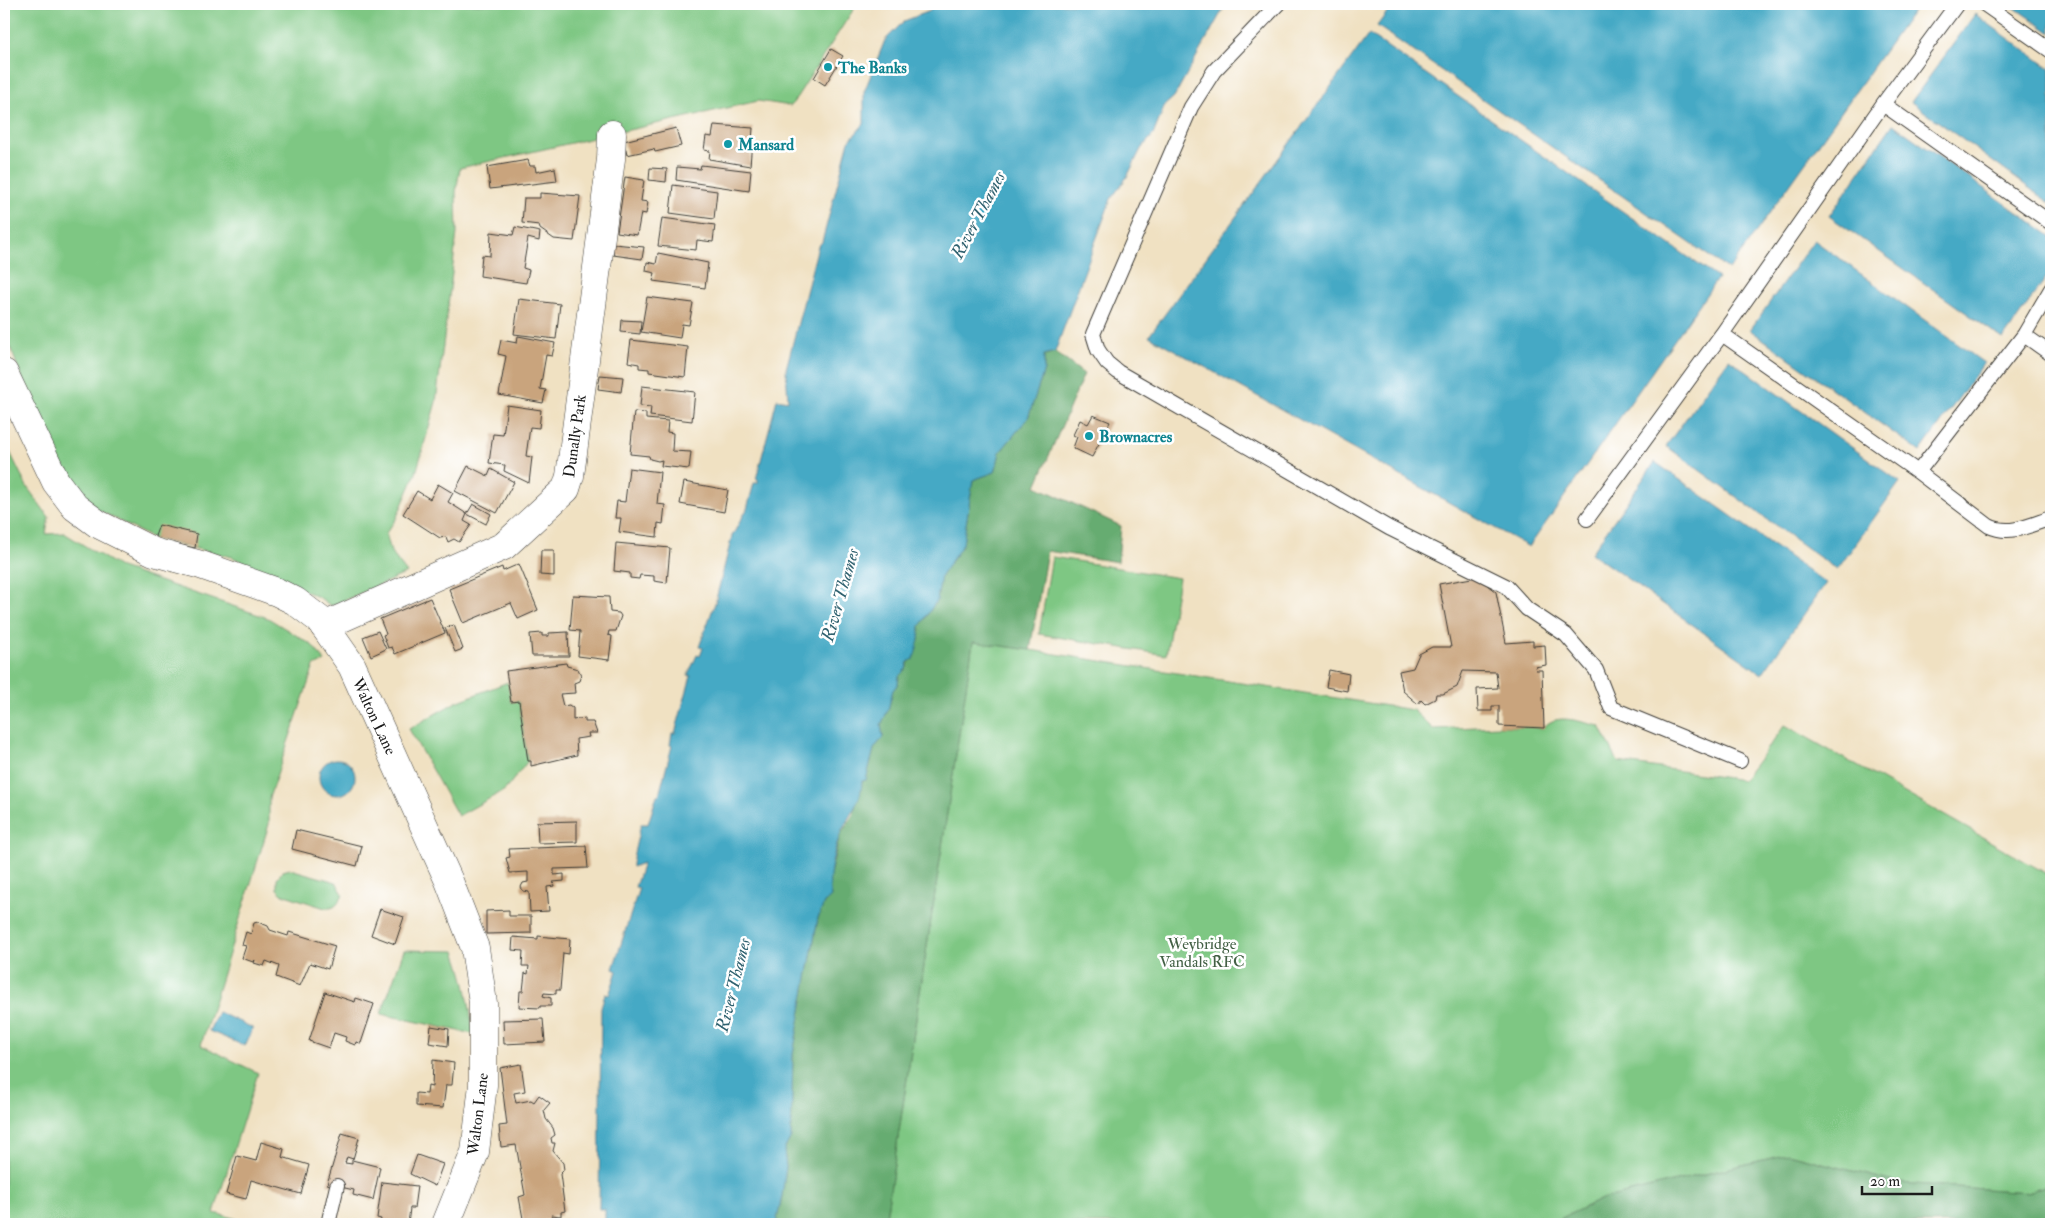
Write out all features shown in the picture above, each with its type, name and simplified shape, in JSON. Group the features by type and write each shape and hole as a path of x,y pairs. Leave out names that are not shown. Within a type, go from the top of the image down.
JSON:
{"main road":[{"name":"Dunally Park","path":"324,626 504,546 566,489 570,476 602,232 611,159 612,134"},
{"name":"Walton Lane","path":"4,373 56,482 75,507 98,524 154,552 201,565 277,592 320,620 352,666 450,882 474,948 483,1003 482,1085 475,1152 446,1224"}],"lane":[{"path":"1278,4 1214,72 1191,107 1093,334 1098,350 1107,363 1118,372 1151,392 1389,528 1506,586 1526,609 1566,635 1596,670 1612,708 1740,761"},
{"path":"1587,519 1722,334 1883,104 1957,4"},
{"path":"1984,4 2051,51"},
{"path":"1883,104 2051,223"},
{"path":"1918,472 2024,335 2051,289"},
{"path":"1722,334 1918,472 1988,526 1999,531 2010,532 2051,518"},
{"path":"2024,335 2051,354"},
{"path":"328,1224 337,1186"}],"green space":[{"path":"10,4 857,4 791,106 758,101 460,168 456,192 457,233 436,402 416,473 396,519 386,533 391,552 407,573 331,606 320,598 232,557 154,539 98,510 80,494 48,445 4,331 4,25"},
{"path":"1055,352 1084,374 1036,486 1121,526 1118,562 1047,551 1030,650 973,642 885,1224 776,1224 786,1167 784,1150 791,1137 793,1054 818,918 824,903 831,897 828,882 840,835 853,815 862,781 866,780 874,749 883,737 881,725 888,710 893,690 898,684 899,676 906,669 919,640 920,626 937,600 941,576 963,544 973,480 995,472 1000,452 1028,418 1044,370 1044,355"},
{"path":"4,440 27,487 49,517 46,534 64,533 121,568 268,618 312,645 325,661 314,666 269,798 269,824 201,1045 258,1073 214,1213 256,1224 4,1224"},
{"path":"1052,557 1179,578 1166,655 1039,634"},
{"name":"Weybridge Vandals RFC","path":"973,641 1413,710 1433,729 1499,726 1543,728 1555,720 1570,719 1600,726 1618,762 1743,780 1785,725 2051,876 2051,1183 2028,1192 1898,1183 1788,1154 1602,1199 1549,1224 885,1224"},
{"path":"508,682 511,702 519,701 528,761 505,790 458,816 409,729 456,702"},
{"path":"290,869 336,882 343,894 338,903 332,908 325,908 282,894 277,889 277,878 283,871"},
{"path":"404,950 455,951 467,991 473,1034 381,1014"},
{"path":"1788,1154 1898,1183 2028,1192 2051,1183 2051,1224 1549,1224 1602,1199"}],"water":[{"name":"River Thames","path":"934,4 1226,4 1174,97 1165,105 1153,135 1141,149 1127,177 1111,199 1055,352 1044,355 1044,370 1028,418 1000,452 995,472 973,480 963,544 941,576 937,600 920,626 919,640 914,659 908,662 906,669 899,676 898,684 893,690 888,710 881,725 883,737 874,749 866,780 862,781 860,796 843,828 835,850 830,874 831,897 824,903 818,918 793,1054 791,1137 784,1150 786,1167 776,1224 605,1224 605,1209 599,1209 601,1007 605,994 609,995 617,971 613,969 639,888 635,887 643,863 632,867 632,864 641,824 648,824 657,795 659,795 672,746 670,745 672,733 675,733 691,676 688,675 697,655 700,656 703,648 699,647 715,603 732,536 747,509 754,483 758,483 758,479 756,479 777,399 788,401 786,369 818,246 822,242 849,141 864,124 864,92 885,40 904,21 930,11"},
{"path":"1393,4 1918,4 1729,270 1377,26"},
{"path":"2009,4 2051,4 2051,33"},
{"path":"1975,14 2051,69 2051,204 1911,102"},
{"path":"1369,34 1718,278 1529,547 1149,336"},
{"path":"1893,124 2051,236 2051,271 2003,339 1829,216"},
{"path":"1814,240 1984,363 1920,452 1750,330"},
{"path":"1729,359 1900,482 1837,570 1666,446"},
{"path":"1655,462 1826,583 1762,674 1591,553"},
{"path":"337,759 344,760 350,764 354,770 354,784 350,790 344,794 337,795 330,794 324,790 320,784 319,777 320,770 324,764 330,760"},
{"path":"218,1012 253,1028 245,1046 209,1031"}],"building":[{"name":"The Banks","path":"831,49 843,56 825,85 814,78"},
{"name":"Mansard","path":"714,125 753,128 750,166 709,159 710,151 704,150 706,136 712,137"},
{"path":"676,128 681,146 655,152 654,149 627,155 624,141"},
{"path":"528,160 530,166 535,166 536,172 555,168 557,181 490,189 487,167"},
{"path":"701,165 751,171 749,191 676,180 677,167 700,169"},
{"path":"650,168 667,169 666,182 649,180"},
{"path":"625,177 644,180 641,201 648,202 646,214 641,213 637,235 617,232"},
{"path":"673,185 717,191 714,219 670,213"},
{"path":"540,193 580,196 574,241 554,239 540,229 539,225 522,223 524,198 540,198"},
{"path":"662,218 715,225 713,242 697,240 696,250 658,246"},
{"path":"515,227 540,232 539,241 528,238 523,268 529,270 526,283 480,276 482,255 490,256 491,232 513,235"},
{"path":"614,244 644,247 642,259 613,255"},
{"path":"658,253 708,263 705,288 653,281 655,273 646,271 647,262 656,264"},
{"path":"647,297 693,303 689,325 682,324 680,338 641,332"},
{"path":"519,299 560,304 556,339 514,334"},
{"path":"622,320 641,321 640,334 621,332"},
{"path":"518,336 555,343 552,356 546,355 540,389 546,390 543,403 499,395 506,356 498,354 501,340 517,343"},
{"path":"631,340 688,347 685,377 649,372 649,369 639,368 639,364 628,362"},
{"path":"600,375 623,377 621,392 598,389"},
{"path":"642,386 695,392 692,421 650,416 651,407 640,406"},
{"path":"507,405 541,410 539,428 530,427 526,456 532,457 529,483 504,471 505,465 489,463 493,434 503,435"},
{"path":"634,412 646,413 646,419 668,421 667,432 673,433 672,451 691,452 689,469 661,466 662,460 658,461 650,459 649,456 630,454"},
{"name":"Brownacres","path":"1093,415 1110,422 1092,457 1073,448 1077,437 1073,435 1080,420 1088,424"},
{"path":"468,466 488,476 491,469 514,482 497,513 455,491"},
{"path":"629,468 660,472 657,504 665,505 663,524 658,523 657,537 619,532 621,518 615,518 617,501 625,502"},
{"path":"684,482 728,490 724,512 680,504"},
{"path":"438,484 453,493 448,502 467,514 464,521 471,525 459,542 454,539 448,542 446,537 440,538 403,514 417,491 430,499"},
{"path":"473,504 491,514 486,524 467,514"},
{"path":"159,525 197,534 195,548 154,539"},
{"path":"616,543 670,548 667,583 654,581 654,576 640,575 639,579 630,578 630,573 614,571"},
{"path":"541,550 554,550 554,576 540,575"},
{"path":"519,564 538,610 518,619 511,603 463,623 449,589 502,567 503,571"},
{"path":"1477,577 1496,592 1506,643 1533,641 1533,646 1545,645 1546,665 1535,667 1536,670 1542,670 1544,728 1499,726 1499,706 1492,706 1492,711 1478,711 1477,689 1498,688 1496,672 1463,671 1457,687 1443,694 1436,694 1435,699 1425,704 1421,700 1418,704 1403,691 1399,671 1413,668 1419,654 1432,647 1451,647 1439,584"},
{"path":"573,595 609,597 610,612 619,613 621,616 616,631 609,631 608,635 612,636 609,660 578,656 580,631 570,630"},
{"path":"430,598 445,633 395,654 392,647 388,648 383,635 386,634 380,619"},
{"path":"454,625 463,649 455,652 445,628"},
{"path":"378,631 386,649 371,656 363,637"},
{"path":"568,632 569,656 532,656 530,634 542,633 542,636 549,636 549,633"},
{"path":"566,663 567,666 578,669 581,675 579,681 574,683 575,693 560,694 563,706 569,705 573,708 573,720 585,718 585,722 593,722 597,733 588,733 589,737 576,739 577,755 531,766 531,761 528,761 519,701 511,702 506,671"},
{"path":"1329,670 1349,674 1347,691 1326,687"},
{"path":"577,821 577,842 538,843 537,822"},
{"path":"296,830 362,846 357,866 292,849"},
{"path":"586,846 588,868 554,869 554,875 564,874 564,881 553,882 554,886 547,887 549,911 530,912 529,892 523,891 521,887 523,883 528,882 528,872 510,873 506,858 510,857 509,849"},
{"path":"380,909 404,917 395,944 371,935"},
{"path":"509,910 509,916 531,916 531,933 486,934 486,911"},
{"path":"258,922 268,926 270,930 288,936 289,932 335,946 328,969 310,963 300,986 276,977 279,966 266,961 264,966 254,963 255,960 253,962 242,958 246,946 242,945 246,932 251,934 254,923"},
{"path":"538,936 570,939 569,954 563,953 560,990 556,990 556,994 544,993 543,996 551,998 551,1006 540,1006 540,1008 519,1007 520,991 523,991 525,973 528,974 529,966 522,966 523,951 512,950 513,937 538,939"},
{"path":"325,992 355,1002 356,998 374,1004 361,1043 356,1042 355,1045 345,1041 346,1037 334,1033 329,1048 309,1041"},
{"path":"543,1019 545,1042 504,1044 503,1020"},
{"path":"431,1026 449,1029 448,1046 429,1043"},
{"path":"433,1060 454,1063 452,1085 446,1085 443,1108 416,1106 416,1093 427,1094 428,1086 432,1087"},
{"path":"521,1064 525,1091 514,1093 516,1103 531,1100 534,1102 539,1095 550,1103 544,1110 546,1119 553,1128 555,1135 551,1138 552,1143 555,1143 553,1151 563,1163 564,1170 560,1174 565,1211 561,1212 561,1216 551,1215 553,1219 524,1224 519,1197 525,1195 516,1145 501,1147 499,1126 507,1125 500,1068"},
{"path":"342,1133 359,1138 353,1159 347,1157 345,1163 352,1164 352,1160 380,1167 373,1200 353,1195 354,1190 327,1184"},
{"path":"261,1142 284,1149 282,1157 309,1165 301,1194 251,1180 246,1199 226,1194 237,1156 256,1161"},
{"path":"417,1155 443,1164 435,1186 410,1174"},
{"path":"382,1182 417,1186 414,1208 410,1208 408,1224 380,1224 381,1219 377,1218"},
{"path":"566,1219 568,1224 550,1224 554,1221"}],"place":[{"name":"The Banks","path":"828,67"},
{"name":"Mansard","path":"728,144"},
{"name":"Brownacres","path":"1089,436"}]}
